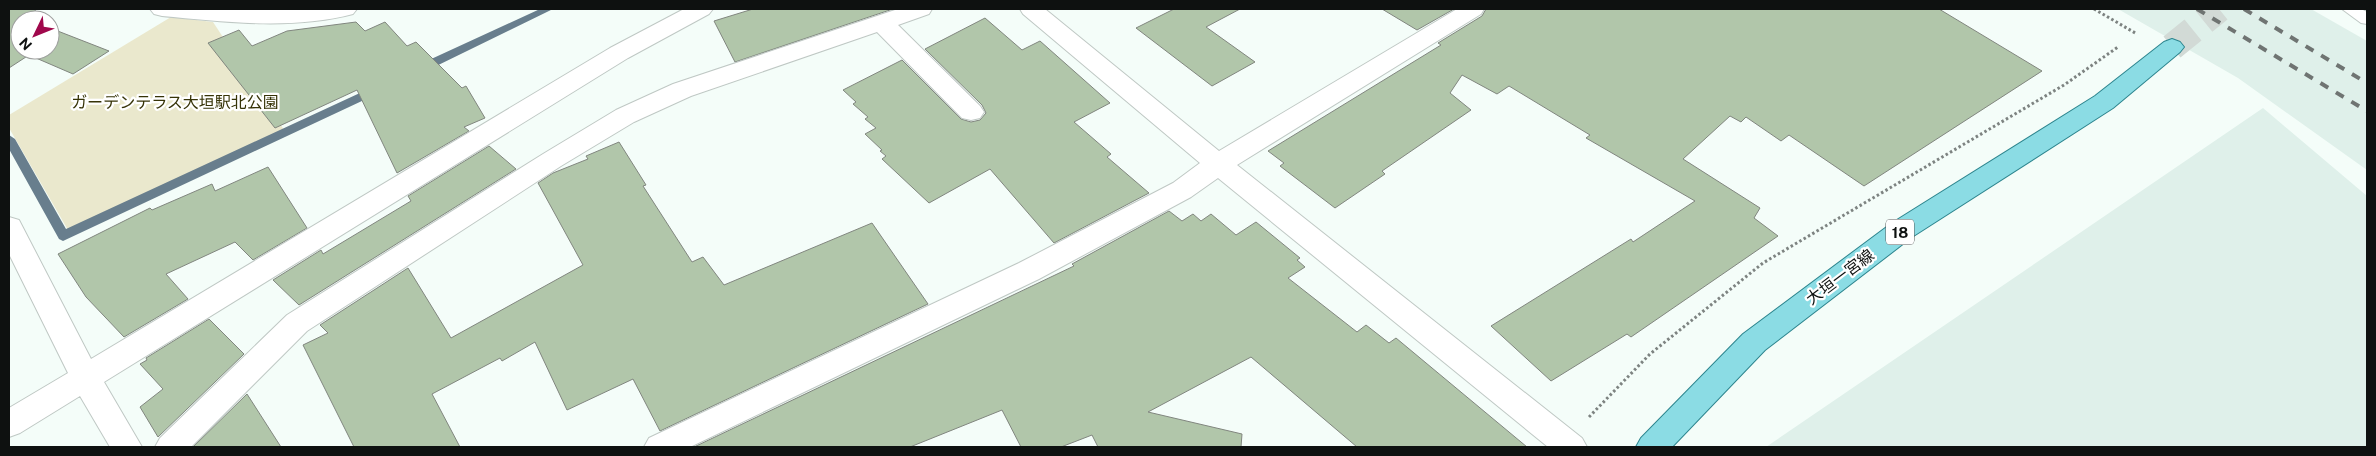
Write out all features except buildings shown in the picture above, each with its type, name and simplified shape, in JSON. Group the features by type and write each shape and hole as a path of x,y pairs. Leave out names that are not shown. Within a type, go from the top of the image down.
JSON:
{"main road":[{"name":"大垣一宮線","path":"1652,447 1754,342 1902,230 2104,102 2172,47"}],"street":[{"path":"162,9 221,14 345,9"},
{"path":"9,424 619,53 701,9"},
{"path":"171,447 298,323 552,160 625,116 682,90 921,9"},
{"path":"1031,9 1218,164 1571,447"},
{"path":"660,447 1029,271 1182,190 1218,164 1473,9"},
{"path":"882,23 971,112"},
{"path":"9,227 85,377 126,447"}],"lane":[{"path":"2350,9 2367,19"}],"path":[{"path":"2094,9 2137,34"},
{"path":"2129,40 2143,30"},
{"path":"1588,419 1650,354 1763,263 2064,85 2121,45"}],"shaded area":[{"path":"2118,9 2311,9 2367,41 2367,170 2238,78"},
{"path":"2263,108 2367,196 2367,447 1766,447"}],"green space":[{"name":"ガーデンテラス大垣駅北公園","path":"171,17 213,22 286,133 68,230 9,128 9,115"}],"waterway":[{"path":"420,69 548,9"},
{"path":"9,139 63,236 375,90"}],"tunnel":[{"path":"2172,47 2219,9"}],"railway":[{"path":"2197,9 2367,111"},
{"path":"2244,9 2367,83"}]}
